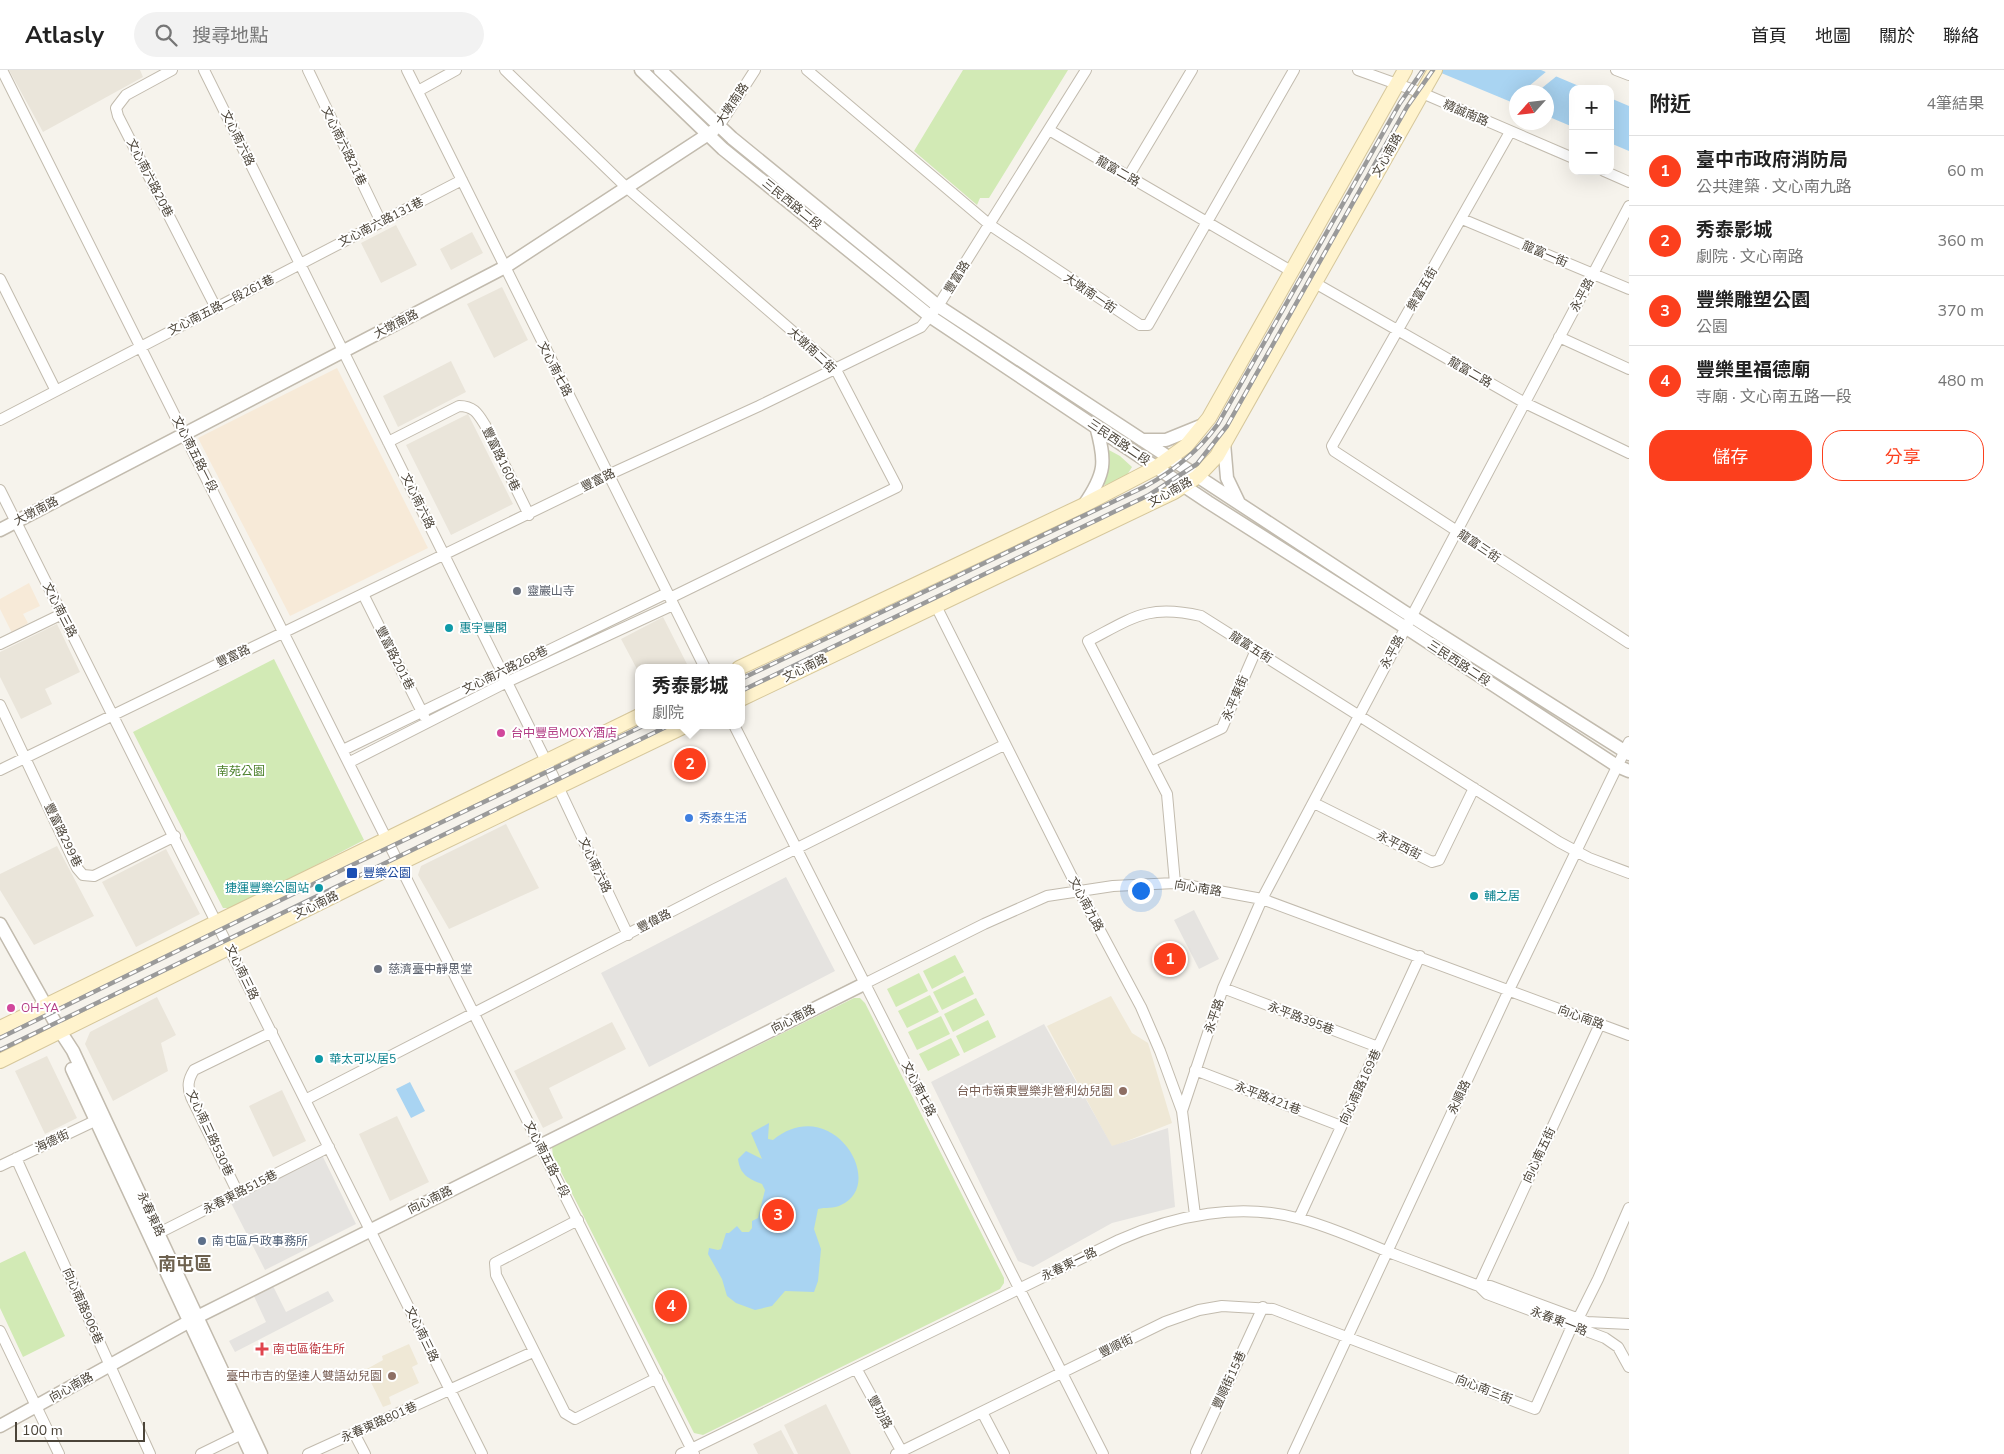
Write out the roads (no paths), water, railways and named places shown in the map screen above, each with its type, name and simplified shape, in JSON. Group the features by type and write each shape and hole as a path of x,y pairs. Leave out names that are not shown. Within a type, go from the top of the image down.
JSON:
{"main road":[{"path":"745,665 1084,504 1170,459 1206,424 1405,70"},
{"name":"文心南路","path":"745,697 1184,486 1197,477 1217,456 1435,70"},
{"path":"0,1028 635,718"},
{"name":"文心南路","path":"0,1061 398,864 679,729"}],"street":[{"name":"文心南五路一段","path":"2,70 350,762 398,864 693,1451"},
{"name":"文心南六路20巷","path":"172,70 126,95 116,108 118,116 216,308"},
{"name":"文心南六路","path":"204,70 508,682 628,935"},
{"name":"文心南六路21巷","path":"308,70 380,222"},
{"name":"文心南七路","path":"407,70 703,664"},
{"path":"418,91 456,70"},
{"name":"大墩南二街","path":"505,70 626,187 835,368 897,487 670,598"},
{"name":"三民西路二段","path":"641,70 708,135 931,317 1184,486 1623,769"},
{"name":"三民西路二段","path":"660,70 719,126 938,306 1411,616 1627,749"},
{"name":"大墩南路","path":"0,530 505,267 708,135 719,126 755,70"},
{"name":"大墩南一街","path":"807,70 990,225 1140,325 1148,325 1294,70"},
{"name":"豐富路","path":"0,770 112,714 528,515 608,474 921,328 931,317 990,225 1086,70"},
{"path":"1128,177 1192,70"},
{"name":"精誠南路","path":"1358,70 1384,81 1422,93 1569,156"},
{"path":"1616,70 1629,75"},
{"name":"龍富二路","path":"1049,130 1291,271"},
{"name":"樂富五街","path":"1332,446 1510,132"},
{"path":"1613,175 1629,182"},
{"name":"文心南六路131巷","path":"300,264 462,180"},
{"name":"永平路","path":"1182,1111 1224,988 1262,899 1629,206"},
{"name":"龍富一街","path":"1462,219 1629,289"},
{"name":"文心南五路一段261巷","path":"0,420 300,264"},
{"path":"0,279 56,391"},
{"name":"龍富二路","path":"1315,283 1524,403 1629,454"},
{"path":"1559,337 1629,369"},
{"name":"豐富路160巷","path":"388,442 459,406 469,406 485,425 528,515"},
{"path":"1142,440 1166,440 1206,424"},
{"path":"1084,504 1097,486 1103,471 1103,456 1096,426"},
{"path":"1224,443 1227,478 1240,505"},
{"name":"龍富三街","path":"1332,446 1334,451 1456,532 1629,643"},
{"name":"文心南三路","path":"0,490 175,836 482,1454"},
{"name":"豐富路201巷","path":"363,594 427,722"},
{"name":"文心南六路268巷","path":"343,750 502,671 670,598"},
{"name":"文心南六路268巷","path":"350,762 670,598"},
{"name":"文心南九路","path":"936,606 1004,745 1141,1007 1182,1111 1195,1215"},
{"name":"龍富五街","path":"1175,884 1167,794 1088,642 1140,614 1163,610 1202,616 1559,842 1629,873"},
{"path":"0,644 62,614"},
{"name":"永平東街","path":"1151,762 1222,728 1256,650"},
{"path":"0,705 26,757"},
{"name":"文心南七路","path":"736,729 1103,1454"},
{"name":"豐偉路","path":"305,1100 796,848 1004,745"},
{"name":"永順路","path":"1293,1454 1509,990 1577,851 1623,769 1627,749"},
{"name":"豐富路299巷","path":"26,757 77,868 83,874 94,876 175,836"},
{"name":"永平西街","path":"1314,803 1432,862 1439,860 1474,788"},
{"name":"向心南路","path":"0,1426 194,1319 984,924 1047,896 1113,886 1175,884 1262,899 1629,1035"},
{"name":"永春東路","path":"0,926 60,1031 66,1055 100,1118 246,1431 262,1454"},
{"name":"向心南路169巷","path":"1299,1218 1420,956"},
{"name":"永平路395巷","path":"1224,988 1378,1047"},
{"name":"向心南五街","path":"1478,1286 1600,1024"},
{"name":"文心南三路530巷","path":"238,1193 191,1098 187,1087 188,1079 194,1070 272,1032"},
{"name":"永平路421巷","path":"1195,1070 1341,1126"},
{"name":"海德街","path":"0,1166 100,1118"},
{"name":"永春東路515巷","path":"155,1235 329,1147"},
{"name":"向心南路906巷","path":"16,1158 150,1454"},
{"name":"向心南三街","path":"1348,1337 1536,1409 1575,1322 1598,1279 1629,1208"},
{"name":"永春東一路","path":"682,1454 693,1451 1018,1289 1142,1230 1195,1215 1235,1212 1299,1218 1338,1231 1478,1286 1487,1294 1575,1322 1612,1342 1629,1367"},
{"path":"578,1220 495,1263 496,1276 533,1352 565,1413 574,1420 657,1378"},
{"name":"豐順街","path":"900,1453 1165,1322 1199,1310 1222,1306 1263,1307 1348,1337"},
{"name":"豐順街15巷","path":"1196,1453 1263,1307"},
{"name":"永春東一路","path":"1575,1322 1629,1324"},
{"path":"0,1331 59,1454"},
{"name":"永春東路801巷","path":"308,1454 533,1352"},
{"name":"豐功路","path":"857,1370 900,1453"},
{"path":"982,1412 1004,1454"},
{"path":"201,1454 246,1431"},
{"name":"永春東路","path":"246,1431 251,1454"},
{"path":"354,1433 365,1454"}],"water":[{"path":"1434,70 1541,70 1577,85 1569,85 1569,125 1554,119 1554,85 1509,85 1509,101"},
{"path":"1614,100 1629,106 1629,151 1614,145"},
{"path":"410,1082 425,1111 411,1118 396,1089"},
{"path":"769,1123 768,1139 773,1140 795,1128 815,1127 833,1134 847,1147 856,1163 858,1179 854,1194 841,1205 818,1209 814,1229 821,1249 818,1281 814,1292 785,1291 772,1306 755,1310 736,1303 727,1296 722,1279 708,1254 709,1248 721,1249 726,1233 729,1233 737,1226 742,1232 749,1232 752,1228 752,1221 758,1218 765,1190 762,1184 743,1173 738,1159 746,1151 762,1159 751,1133"}],"railway":[{"path":"745,677 1144,487 1194,452 1218,424 1400,103 1423,70"},
{"path":"745,689 1149,495 1197,464 1227,426 1407,107 1433,70"},
{"path":"0,1038 352,865 637,729"},
{"path":"0,1050 662,729"}],"place":[{"name":"靈巖山寺","path":"517,591"},
{"name":"惠宇豐閣","path":"449,628"},
{"name":"台中豐邑MOXY酒店","path":"501,733"},
{"name":"秀泰影城","path":"690,764"},
{"name":"秀泰生活","path":"689,818"},
{"name":"豐樂公園","path":"352,873"},
{"name":"捷運豐樂公園站","path":"319,888"},
{"name":"輔之居","path":"1474,896"},
{"name":"臺中市政府消防局","path":"1170,959"},
{"name":"慈濟臺中靜思堂","path":"378,969"},
{"name":"OH-YA","path":"11,1008"},
{"name":"華太可以居5","path":"319,1059"},
{"name":"台中市嶺東豐樂非營利幼兒園","path":"1123,1091"},
{"name":"豐樂雕塑公園","path":"778,1215"},
{"name":"南屯區戶政事務所","path":"202,1241"},
{"name":"豐樂里福德廟","path":"671,1306"},
{"name":"南屯區衛生所","path":"262,1349"},
{"name":"臺中市吉的堡達人雙語幼兒園","path":"392,1376"}],"district":[{"name":"南屯區","path":"185,1264"}],"park label":[{"name":"南苑公園","path":"241,771"}]}
